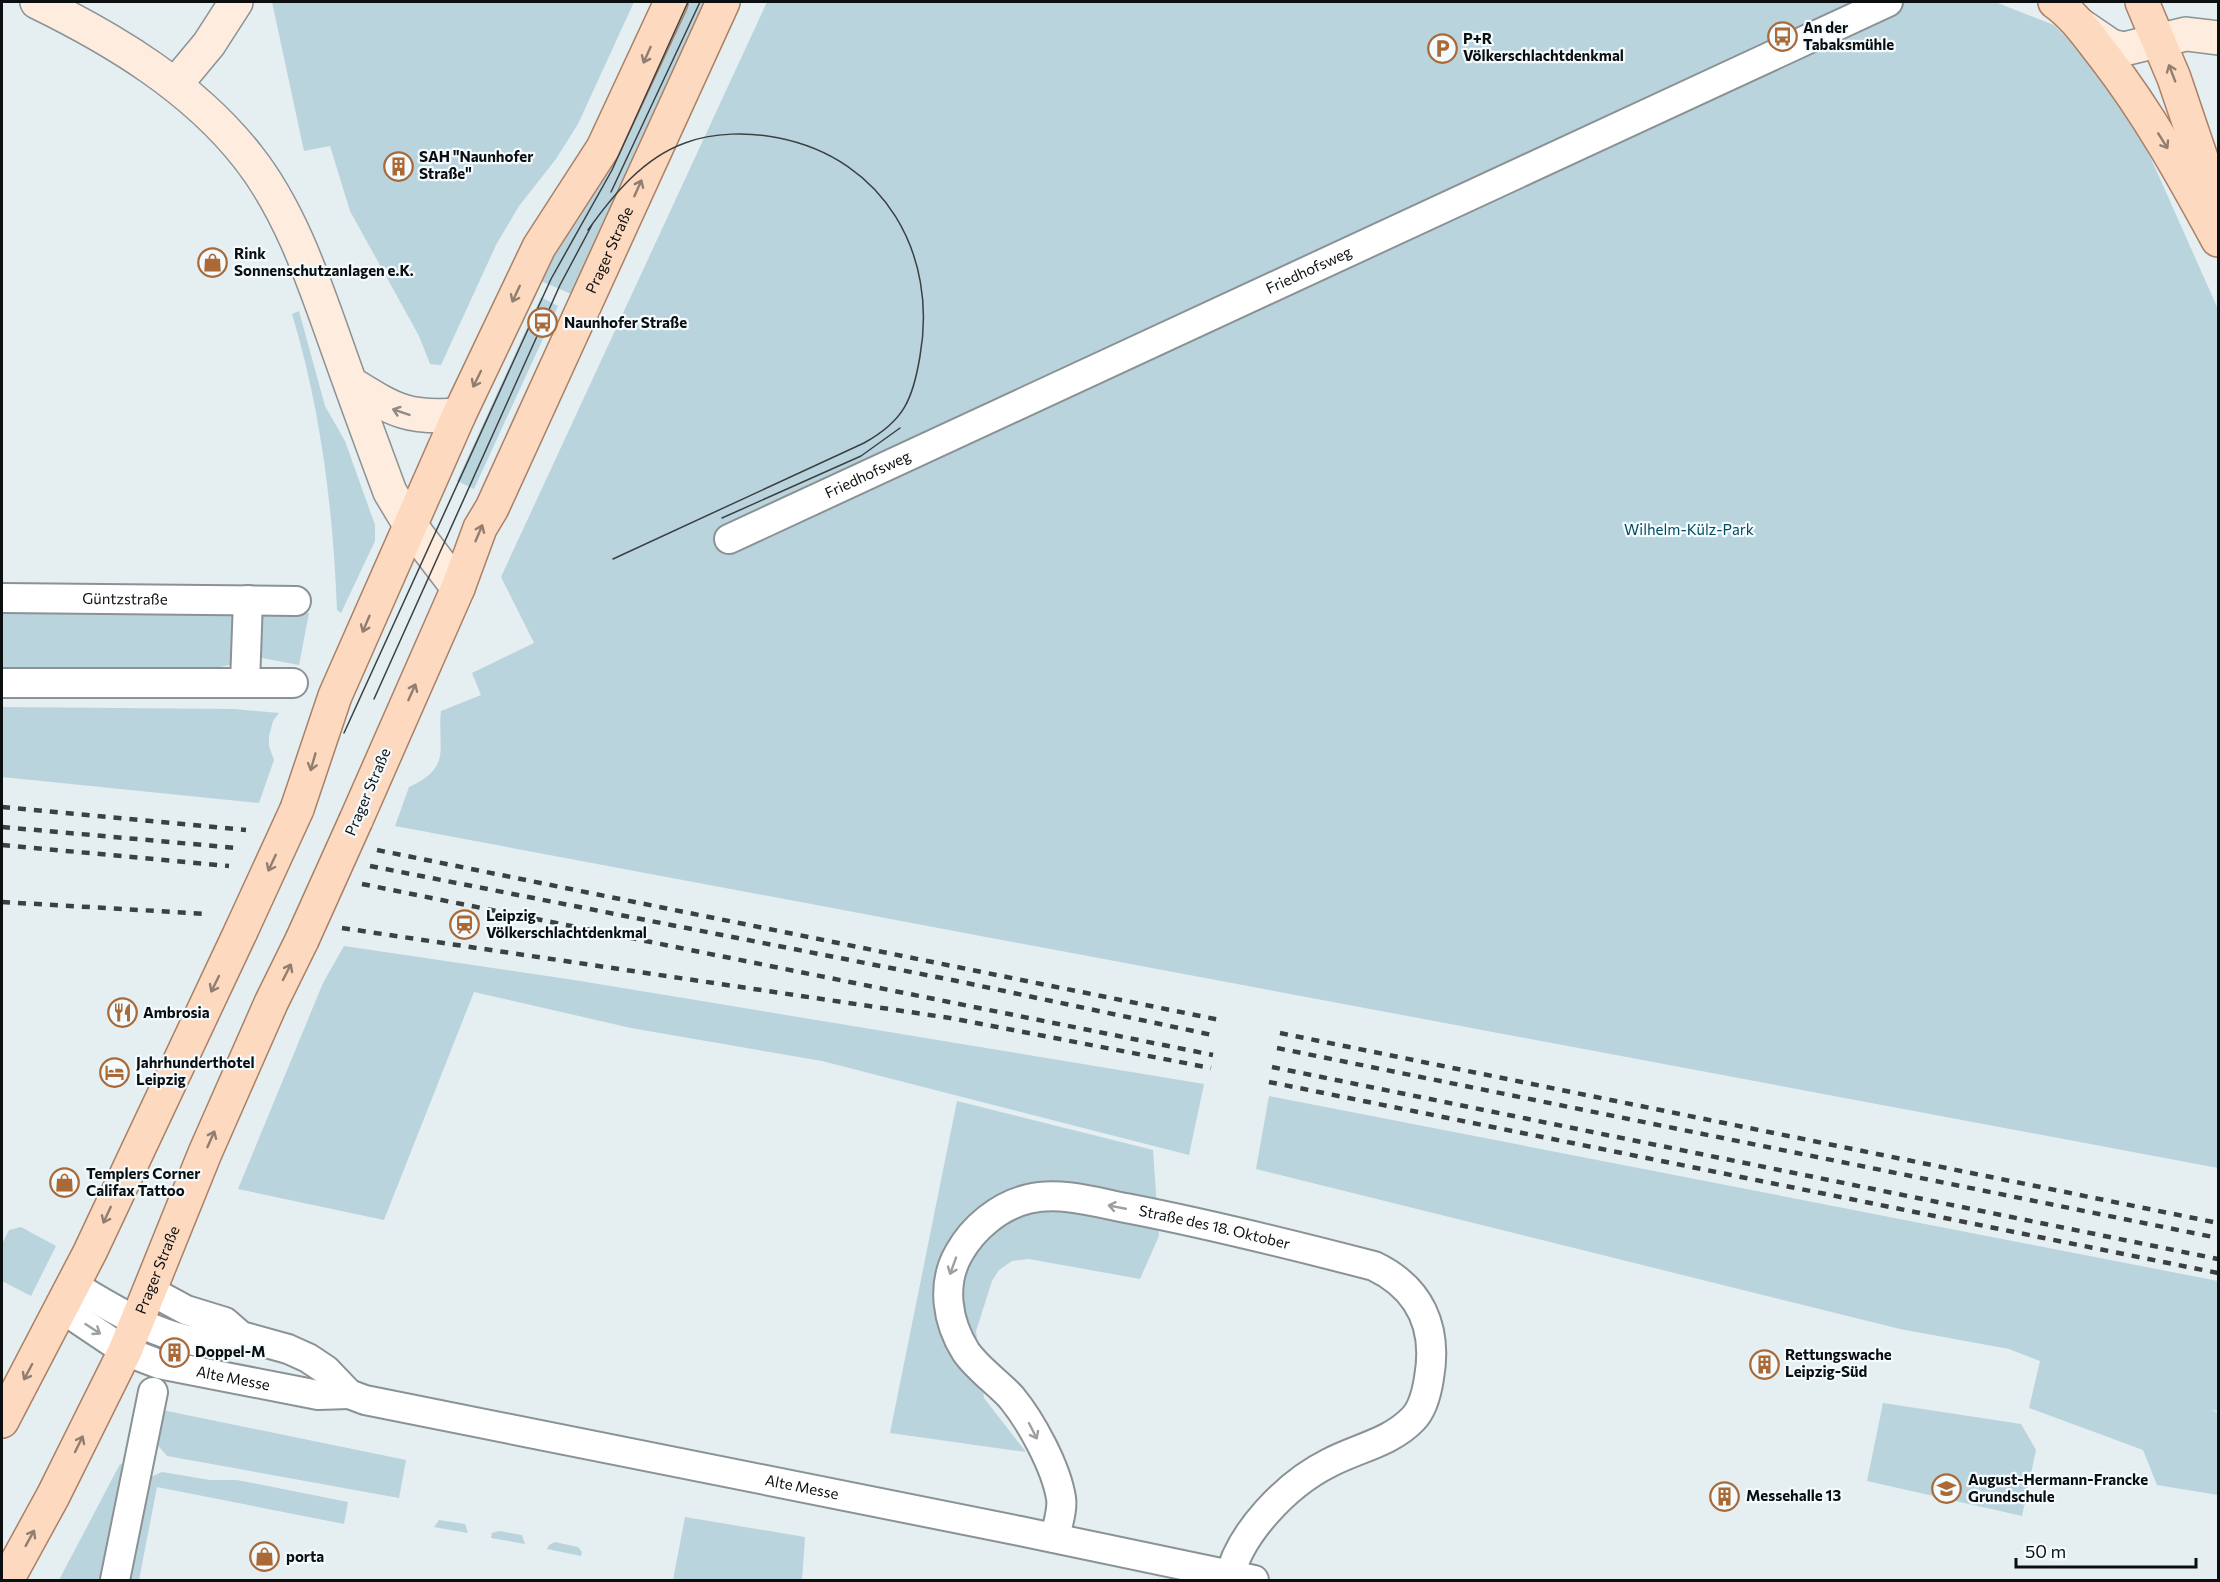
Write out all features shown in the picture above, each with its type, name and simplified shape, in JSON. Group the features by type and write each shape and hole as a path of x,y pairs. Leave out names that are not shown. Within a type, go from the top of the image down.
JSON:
{"main road":[{"path":"37,2 97,33 175,85 228,134 266,182 304,259 390,492 410,525 458,588"},
{"path":"175,85 209,44 236,2"},
{"path":"2,1421 67,1297 297,810 335,696 459,415 539,247 603,148 671,2"},
{"name":"Prager Straße","path":"7,1581 53,1496 125,1351 210,1142 458,588 480,528 492,508 723,2"},
{"path":"2055,2 2080,26 2145,112 2218,240"},
{"path":"2142,2 2160,41 2218,210"},
{"path":"2080,26 2117,48 2138,47 2193,33 2218,38"},
{"path":"2145,112 2138,93 2138,76 2146,51 2160,41"},
{"path":"350,383 400,413 419,416 459,415"}],"street":[{"name":"Friedhofsweg","path":"729,539 1888,2"},
{"name":"Güntzstraße","path":"2,598 296,601"},
{"path":"245,683 248,600"},
{"path":"2,683 292,684"},
{"name":"Straße des 18. Oktober","path":"1055,1538 1062,1499 1048,1460 1029,1423 1012,1398 967,1352 952,1321 946,1291 952,1265 965,1241 983,1223 1009,1206 1029,1199 1061,1196 1212,1225 1374,1266 1394,1276 1412,1293 1421,1308 1428,1326 1432,1358 1427,1393 1415,1418 1379,1442 1328,1463 1285,1495 1255,1525 1239,1549 1237,1579"},
{"name":"Alte Messe","path":"151,1291 186,1310 225,1322 241,1336 288,1348 308,1358 326,1370 349,1394"},
{"name":"Alte Messe","path":"67,1297 137,1320 180,1338 216,1344 241,1336"},
{"name":"Alte Messe","path":"67,1297 125,1351 159,1364 304,1393 349,1394 365,1400 1055,1538 1237,1579"},
{"path":"115,1581 153,1392"}],"green space":[{"path":"272,2 634,2 578,124 556,159 519,206 496,245 441,365 430,364 419,336 350,211 330,146 304,151"},
{"path":"684,2 709,2 576,296 536,279"},
{"name":"Wilhelm-Külz-Park","path":"767,2 1995,2 2054,25 2084,55 2123,104 2145,145 2218,309 2218,1168 395,826 409,787 423,780 437,764 441,746 441,711 481,695 472,673 534,643 501,577"},
{"path":"541,297 558,306 474,489 457,481"},
{"path":"299,311 325,406 345,441 375,525 375,541 341,613 337,610 329,497 318,423 292,314"},
{"path":"2,610 309,613 299,665 262,658 220,667 2,667"},
{"path":"2,707 235,709 279,713 273,721 269,736 269,746 274,760 259,803 2,777"},
{"path":"344,946 574,980 1204,1084 1189,1155 822,1061 631,1028 474,992 384,1220 238,1189 323,983"},
{"path":"1269,1096 2218,1281 2218,1411 2212,1410 2218,1413 2218,1495 2157,1485 2143,1450 2029,1408 2040,1361 2009,1349 1900,1329 1256,1169"},
{"path":"957,1101 1153,1150 1159,1236 1140,1279 1029,1259 1012,1261 999,1270 992,1281 976,1331 984,1398 1026,1452 890,1433"},
{"path":"21,1227 56,1246 31,1296 2,1281 2,1244 9,1230"},
{"path":"1883,1403 2021,1424 2036,1450 2022,1516 1867,1481"},
{"path":"162,1410 406,1460 399,1498 167,1456 155,1442"},
{"path":"120,1464 130,1466 107,1580 59,1580"},
{"path":"162,1472 210,1480 237,1480 348,1502 344,1524 157,1487 139,1580 128,1580 148,1478"},
{"path":"685,1517 805,1537 802,1580 673,1580"},
{"path":"439,1520 465,1524 468,1533 434,1527"},
{"path":"499,1531 522,1535 525,1544 491,1538 492,1533"},
{"path":"555,1542 578,1547 582,1552 581,1556 547,1549"}],"tram line":[{"path":"344,733 551,279 612,170 688,2"},
{"path":"611,192 700,2"},
{"path":"588,230 630,179 642,168 670,150 696,139 719,135 744,134 779,138 816,149 848,167 875,189 896,217 911,248 920,282 923,318 920,356 910,397 897,417 878,435 613,559"},
{"path":"374,699 560,285 593,223"},
{"path":"722,518 861,456 900,428"}],"railway":[{"path":"2,807 246,830"},
{"path":"2,827 237,848"},
{"path":"2,845 229,866"},
{"path":"377,850 1220,1020"},
{"path":"370,866 957,981 1217,1036"},
{"path":"362,884 1213,1055"},
{"path":"2,902 208,914"},
{"path":"342,928 950,1018 1211,1068"},
{"path":"1280,1033 2218,1223"},
{"path":"1277,1048 2218,1238"},
{"path":"1272,1067 2218,1259"},
{"path":"1269,1082 2218,1273"}],"place":[{"name":"An der Tabaksmühle","path":"1782,37"},
{"name":"P+R Völkerschlachtdenkmal","path":"1442,48"},
{"name":"SAH \"Naunhofer Straße\"","path":"398,166"},
{"name":"Rink Sonnenschutzanlagen e.K.","path":"213,263"},
{"name":"Naunhofer Straße","path":"543,323"},
{"name":"Leipzig Völkerschlachtdenkmal","path":"465,925"},
{"name":"Ambrosia","path":"122,1013"},
{"name":"Jahrhunderthotel Leipzig","path":"115,1072"},
{"name":"Templers Corner Califax Tattoo","path":"65,1183"},
{"name":"Doppel-M","path":"174,1352"},
{"name":"Rettungswache Leipzig-Süd","path":"1764,1364"},
{"name":"August-Hermann-Francke Grundschule","path":"1947,1489"},
{"name":"Messehalle 13","path":"1725,1496"},
{"name":"porta","path":"265,1557"}]}
